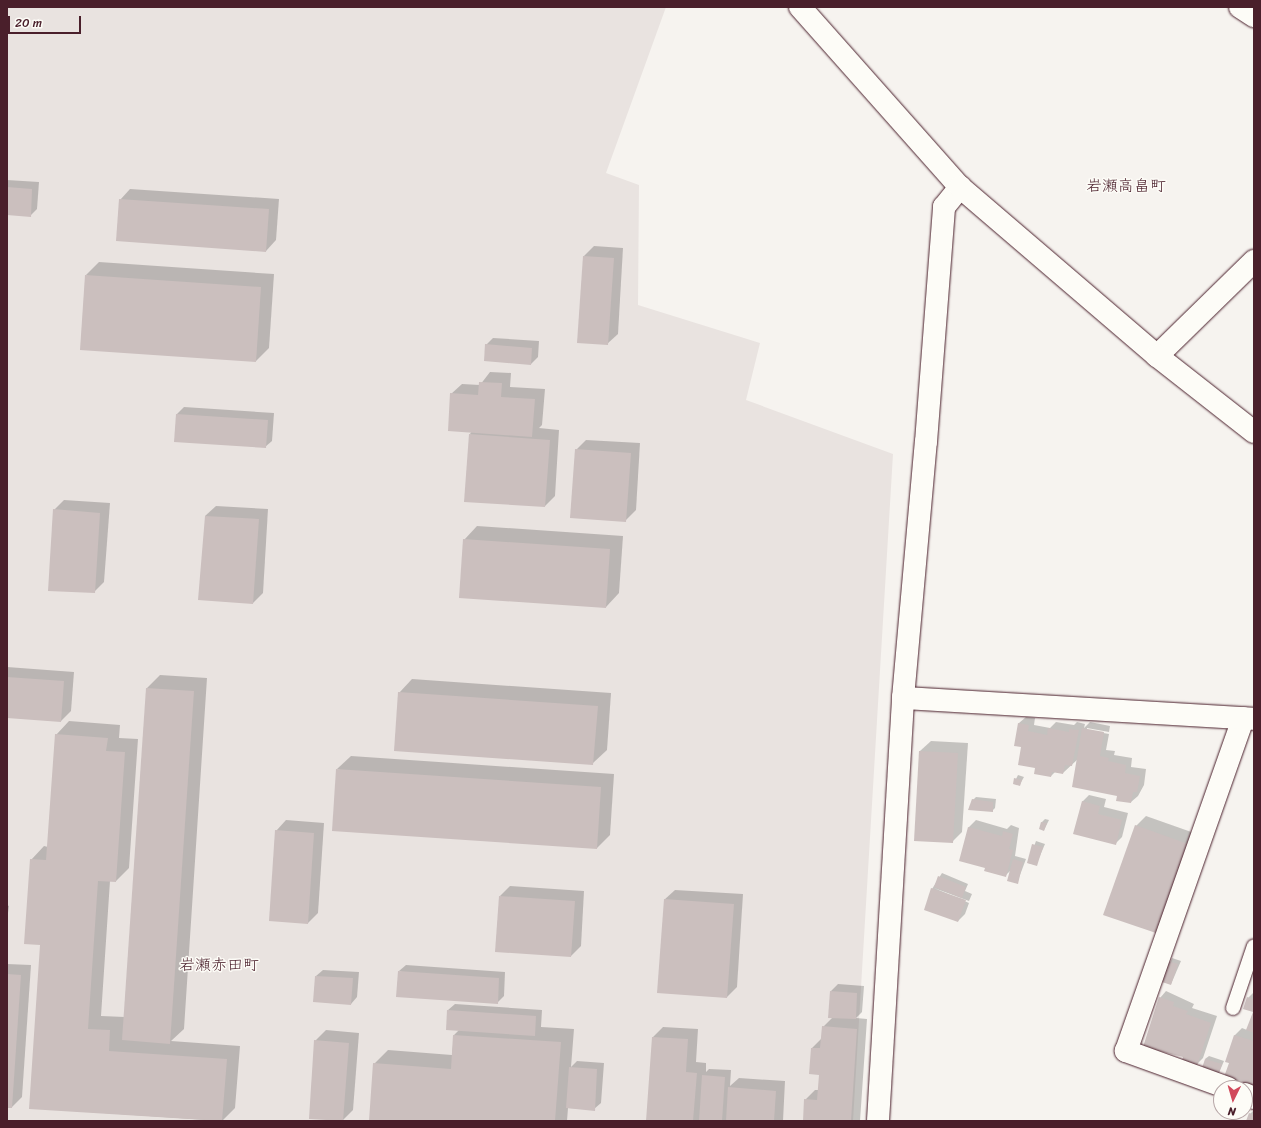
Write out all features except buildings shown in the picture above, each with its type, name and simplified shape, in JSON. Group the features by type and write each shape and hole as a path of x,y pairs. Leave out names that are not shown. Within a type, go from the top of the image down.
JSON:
{"street":[{"path":"800,7 960,187 1157,356 1254,432"},
{"path":"1240,7 1254,16"},
{"path":"878,1121 903,698 926,442 944,207 960,187"},
{"path":"1157,356 1254,261"},
{"path":"903,698 1248,718 1126,1051 1213,1083"}],"lane":[{"path":"1233,1008 1254,946"}],"shaded area":[{"path":"7,7 666,7 606,173 639,185 638,305 760,343 746,400 893,454 853,1121 7,1121"}],"district":[{"name":"岩瀬高畠町","path":"1126,186"},
{"name":"岩瀬赤田町","path":"219,965"}]}
